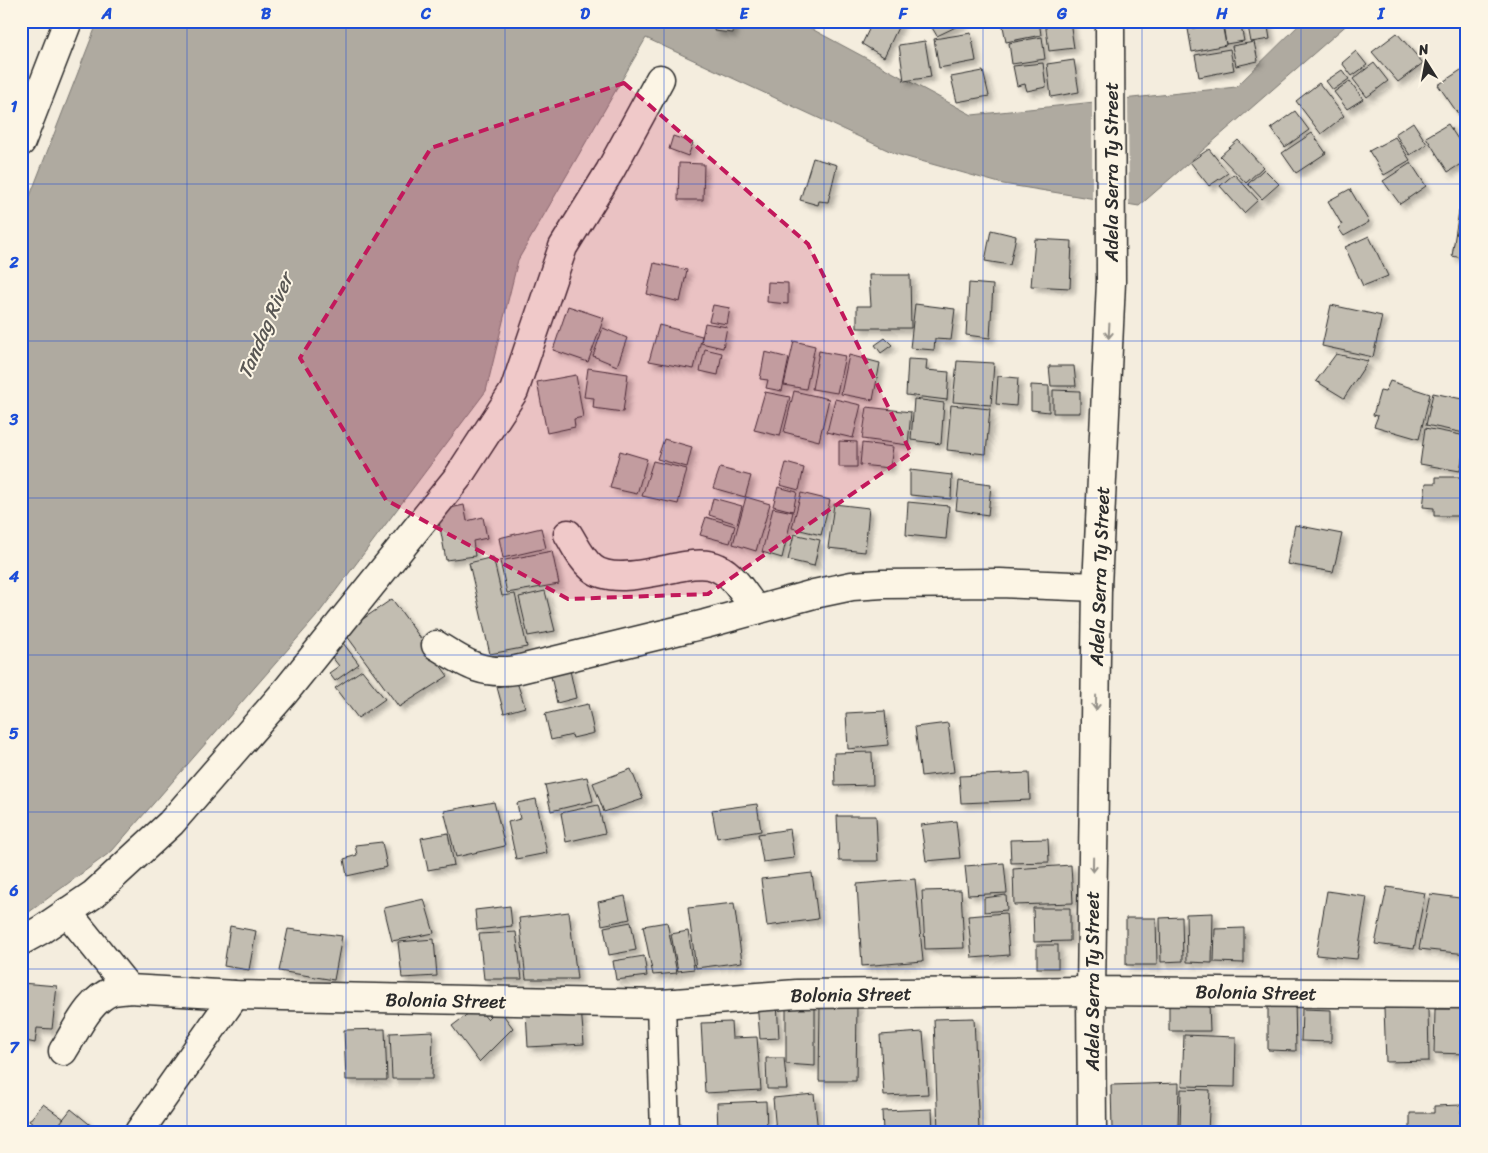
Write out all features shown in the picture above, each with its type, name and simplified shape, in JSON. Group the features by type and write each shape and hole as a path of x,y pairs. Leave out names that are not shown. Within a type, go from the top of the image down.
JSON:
{"street":[{"path":"21,142 68,21"},
{"name":"Adela Serra Ty Street","path":"1092,1132 1091,990 1098,587 1111,282 1110,31"},
{"path":"21,941 94,894 171,823 285,692 458,477 514,391 563,247 610,171 660,79"},
{"path":"568,534 585,562 601,574 624,576 690,565 712,565 727,574 756,610"},
{"path":"436,645 472,666 483,670 501,672 582,654 814,594 852,586 1000,583 1098,587"},
{"path":"67,912 129,989"},
{"name":"Bolonia Street","path":"63,1051 92,1006 101,997 114,991 129,989 235,996 661,1004 797,994 1091,990 1467,994"},
{"path":"139,1132 235,996"},
{"path":"661,1004 666,1132"}],"highlighted area":[{"path":"624,83 808,244 911,453 708,594 568,599 386,500 300,358 431,148"}],"water":[{"name":"Tandag River","path":"98,21 797,21 972,115 1236,87 1303,21 1351,21 1139,206 1003,184 896,154 646,38 518,260 486,391 316,617 112,851 21,918 21,219"}],"pier":[{"path":"1128,96 1129,207 1092,201 1092,100"}],"building":[{"path":"716,21 734,21 733,33 714,31"},
{"path":"873,21 901,21 884,57 862,44"},
{"path":"928,21 966,21 966,22 937,36"},
{"path":"1002,21 1039,21 1041,35 1006,42"},
{"path":"1070,21 1074,48 1049,51 1045,22"},
{"path":"1240,21 1244,41 1226,44 1223,24"},
{"path":"1247,21 1267,21 1270,39 1251,42"},
{"path":"1222,23 1226,45 1192,52 1188,29"},
{"path":"971,33 976,61 939,68 934,39"},
{"path":"1397,33 1423,63 1398,82 1372,52"},
{"path":"1042,37 1045,59 1012,64 1009,43"},
{"path":"925,41 931,77 904,81 899,45"},
{"path":"1254,42 1258,61 1236,66 1232,46"},
{"path":"1230,49 1234,70 1199,77 1195,55"},
{"path":"1356,51 1367,65 1352,76 1342,63"},
{"path":"1074,60 1079,92 1051,97 1047,64"},
{"path":"1043,63 1046,87 1027,91 1025,84 1017,86 1013,66"},
{"path":"1374,63 1388,81 1367,97 1353,79"},
{"path":"1464,68 1467,73 1467,114 1461,118 1438,85"},
{"path":"1342,70 1349,79 1333,90 1326,81"},
{"path":"983,71 989,96 957,102 951,77"},
{"path":"1350,81 1363,99 1347,109 1334,92"},
{"path":"1319,83 1344,116 1321,134 1296,101"},
{"path":"1295,111 1309,130 1285,147 1271,128"},
{"path":"1413,122 1427,144 1410,155 1395,134"},
{"path":"1448,124 1467,153 1467,160 1448,172 1426,137"},
{"path":"1312,133 1326,153 1296,173 1282,153"},
{"path":"673,136 693,143 688,156 669,149"},
{"path":"1395,137 1410,160 1384,175 1369,151"},
{"path":"1238,140 1263,167 1246,183 1220,156"},
{"path":"1209,149 1228,173 1209,186 1190,162"},
{"path":"813,158 837,165 828,202 819,201 818,205 800,200"},
{"path":"679,163 704,164 703,200 678,200"},
{"path":"1411,163 1426,186 1400,204 1383,181"},
{"path":"1264,169 1279,184 1262,199 1248,184"},
{"path":"1234,174 1258,200 1244,213 1220,186"},
{"path":"1350,189 1369,222 1344,236 1338,228 1342,225 1328,201"},
{"path":"1459,211 1467,212 1467,259 1452,256"},
{"path":"991,230 1016,236 1010,265 985,261"},
{"path":"1369,236 1388,276 1363,286 1345,247"},
{"path":"1035,239 1072,241 1070,288 1031,286"},
{"path":"654,263 687,270 680,302 647,294"},
{"path":"869,275 910,275 911,328 857,328 857,306 871,306"},
{"path":"768,282 788,283 788,304 767,302"},
{"path":"969,283 993,285 990,338 966,335"},
{"path":"915,304 955,309 951,340 935,339 934,350 910,348"},
{"path":"713,305 730,308 727,324 709,321"},
{"path":"1331,305 1382,316 1373,357 1322,346"},
{"path":"568,306 604,318 588,362 553,350"},
{"path":"705,323 727,327 723,348 701,343"},
{"path":"659,325 702,336 694,369 649,361"},
{"path":"603,328 627,338 617,366 593,356"},
{"path":"885,338 892,345 881,353 875,345"},
{"path":"794,341 815,346 806,389 784,385"},
{"path":"705,349 722,353 718,375 700,371"},
{"path":"819,351 845,356 837,393 812,389"},
{"path":"765,352 789,358 782,391 766,388 768,380 760,379"},
{"path":"1336,354 1368,361 1344,398 1316,381"},
{"path":"849,355 880,363 873,400 841,394"},
{"path":"908,359 927,360 926,370 949,372 947,400 906,395"},
{"path":"957,361 994,363 991,405 953,402"},
{"path":"1049,366 1074,366 1076,386 1051,386"},
{"path":"588,368 628,374 623,412 593,408 594,398 584,397"},
{"path":"576,375 583,417 574,419 575,427 547,433 537,382"},
{"path":"998,376 1018,378 1016,406 996,404"},
{"path":"1390,381 1430,394 1419,439 1374,426 1378,416 1373,415 1380,391 1385,392"},
{"path":"1031,385 1049,386 1049,412 1031,410"},
{"path":"1053,390 1080,391 1080,413 1053,413"},
{"path":"794,391 829,399 819,441 784,432"},
{"path":"765,392 790,397 780,436 754,430"},
{"path":"1433,393 1467,400 1467,417 1464,433 1426,425"},
{"path":"835,399 861,405 853,438 827,432"},
{"path":"914,399 944,403 941,444 911,440"},
{"path":"951,405 990,409 986,454 947,450"},
{"path":"867,407 911,412 908,445 862,439"},
{"path":"1425,428 1466,436 1460,471 1420,464"},
{"path":"664,439 692,447 687,467 657,459"},
{"path":"839,441 857,442 857,467 839,467"},
{"path":"862,443 893,447 890,468 860,465"},
{"path":"620,451 647,459 637,494 610,488"},
{"path":"653,461 687,469 678,504 642,496"},
{"path":"786,463 804,468 799,490 780,485"},
{"path":"720,468 751,476 745,497 713,488"},
{"path":"910,470 952,475 951,499 910,495"},
{"path":"1436,477 1467,477 1467,516 1434,516 1434,508 1423,507 1426,483 1436,483"},
{"path":"959,481 991,485 988,515 956,510"},
{"path":"778,487 797,492 793,511 773,506"},
{"path":"801,493 830,500 821,535 792,528"},
{"path":"746,497 770,504 756,551 733,544"},
{"path":"713,498 742,506 737,524 709,515"},
{"path":"908,502 949,506 946,539 906,535"},
{"path":"834,504 869,508 865,552 828,548"},
{"path":"464,505 467,521 483,517 487,538 473,541 475,556 446,560 437,511"},
{"path":"773,508 793,512 782,558 762,552"},
{"path":"706,517 735,526 730,543 700,535"},
{"path":"1295,525 1342,534 1333,572 1287,564"},
{"path":"541,528 546,548 503,558 499,538"},
{"path":"794,534 820,540 814,566 788,560"},
{"path":"552,551 559,584 507,593 500,561"},
{"path":"493,557 502,596 515,594 527,647 490,654 469,563"},
{"path":"545,591 555,631 528,636 519,597"},
{"path":"392,599 448,676 399,707 344,632"},
{"path":"340,639 359,664 335,681 329,673 339,666 328,652"},
{"path":"569,666 576,698 557,703 550,672"},
{"path":"362,670 385,699 358,718 335,688"},
{"path":"517,682 525,707 504,713 497,687"},
{"path":"588,704 594,733 573,738 572,735 551,740 545,714"},
{"path":"885,711 888,745 848,749 846,713"},
{"path":"948,723 954,772 921,776 915,727"},
{"path":"872,752 873,785 835,786 834,753"},
{"path":"631,769 643,799 604,812 593,783"},
{"path":"1029,773 1030,800 961,803 959,776"},
{"path":"587,777 593,801 551,811 545,785"},
{"path":"536,799 547,853 516,859 508,822 520,819 517,803"},
{"path":"494,802 505,846 456,857 444,811"},
{"path":"757,804 761,831 717,838 712,810"},
{"path":"598,805 605,833 566,842 561,813"},
{"path":"837,816 876,816 878,861 839,861"},
{"path":"956,821 960,858 926,861 921,825"},
{"path":"790,829 794,858 763,862 758,834"},
{"path":"448,833 454,865 428,870 421,838"},
{"path":"1048,839 1049,862 1011,863 1010,840"},
{"path":"382,842 387,867 347,876 344,859 357,855 355,845"},
{"path":"1004,863 1007,893 968,895 965,866"},
{"path":"1071,865 1073,903 1014,905 1013,869"},
{"path":"812,873 818,919 767,926 761,879"},
{"path":"915,879 923,961 862,966 857,884"},
{"path":"1387,887 1425,893 1414,949 1375,944"},
{"path":"961,890 964,948 925,949 922,891"},
{"path":"1327,891 1367,897 1357,959 1316,955"},
{"path":"1430,894 1467,899 1467,954 1419,949"},
{"path":"1006,895 1007,910 984,912 984,898"},
{"path":"625,896 630,919 602,925 598,902"},
{"path":"424,899 434,933 392,941 384,908"},
{"path":"734,903 742,962 696,968 688,908"},
{"path":"510,906 512,926 477,930 475,910"},
{"path":"1033,908 1070,908 1070,941 1034,942"},
{"path":"569,912 577,979 526,979 519,918"},
{"path":"1006,913 1009,955 972,958 968,916"},
{"path":"1213,913 1212,963 1187,962 1186,914"},
{"path":"1182,917 1183,961 1161,962 1160,918"},
{"path":"1126,918 1156,918 1157,965 1126,965"},
{"path":"631,922 636,950 609,955 604,927"},
{"path":"667,922 677,973 653,975 643,926"},
{"path":"230,926 256,931 249,970 224,966"},
{"path":"1244,928 1244,963 1214,962 1215,929"},
{"path":"288,929 342,936 334,980 279,971"},
{"path":"688,931 694,969 678,971 671,934"},
{"path":"516,932 522,979 484,979 479,934"},
{"path":"434,939 437,976 402,978 398,942"},
{"path":"1037,945 1058,945 1058,968 1037,968"},
{"path":"644,956 647,976 616,980 613,961"},
{"path":"21,983 57,986 52,1029 37,1028 35,1043 21,1040"},
{"path":"1268,1000 1295,1000 1296,1051 1268,1050"},
{"path":"1169,1001 1209,1003 1210,1031 1169,1031"},
{"path":"777,1002 779,1038 760,1039 757,1003"},
{"path":"786,1002 815,1002 815,1066 786,1064"},
{"path":"1450,1002 1467,1003 1467,1054 1434,1053 1435,1009 1450,1009"},
{"path":"820,1004 857,1004 856,1081 819,1081"},
{"path":"477,1007 487,1019 498,1008 513,1028 479,1062 452,1026"},
{"path":"581,1008 584,1044 528,1047 526,1012"},
{"path":"1384,1008 1428,1008 1429,1061 1386,1062"},
{"path":"1302,1009 1331,1010 1331,1042 1301,1041"},
{"path":"974,1018 979,1131 938,1132 934,1019"},
{"path":"731,1022 732,1038 757,1037 761,1090 705,1093 701,1023"},
{"path":"385,1029 387,1080 346,1080 344,1030"},
{"path":"433,1031 432,1079 392,1079 390,1033"},
{"path":"923,1032 928,1094 884,1096 880,1035"},
{"path":"1184,1035 1236,1037 1235,1087 1182,1086"},
{"path":"766,1058 784,1058 787,1089 767,1089"},
{"path":"1179,1083 1178,1127 1112,1130 1111,1085"},
{"path":"1181,1089 1210,1090 1208,1132 1180,1130"},
{"path":"814,1094 818,1132 776,1132 773,1098"},
{"path":"766,1101 767,1132 718,1132 717,1103"},
{"path":"43,1104 64,1119 53,1132 44,1132 29,1121"},
{"path":"1462,1105 1461,1113 1467,1113 1467,1132 1410,1132 1410,1113 1434,1113 1434,1106"},
{"path":"71,1109 99,1132 53,1132"},
{"path":"932,1109 933,1132 883,1132 882,1111"}]}
